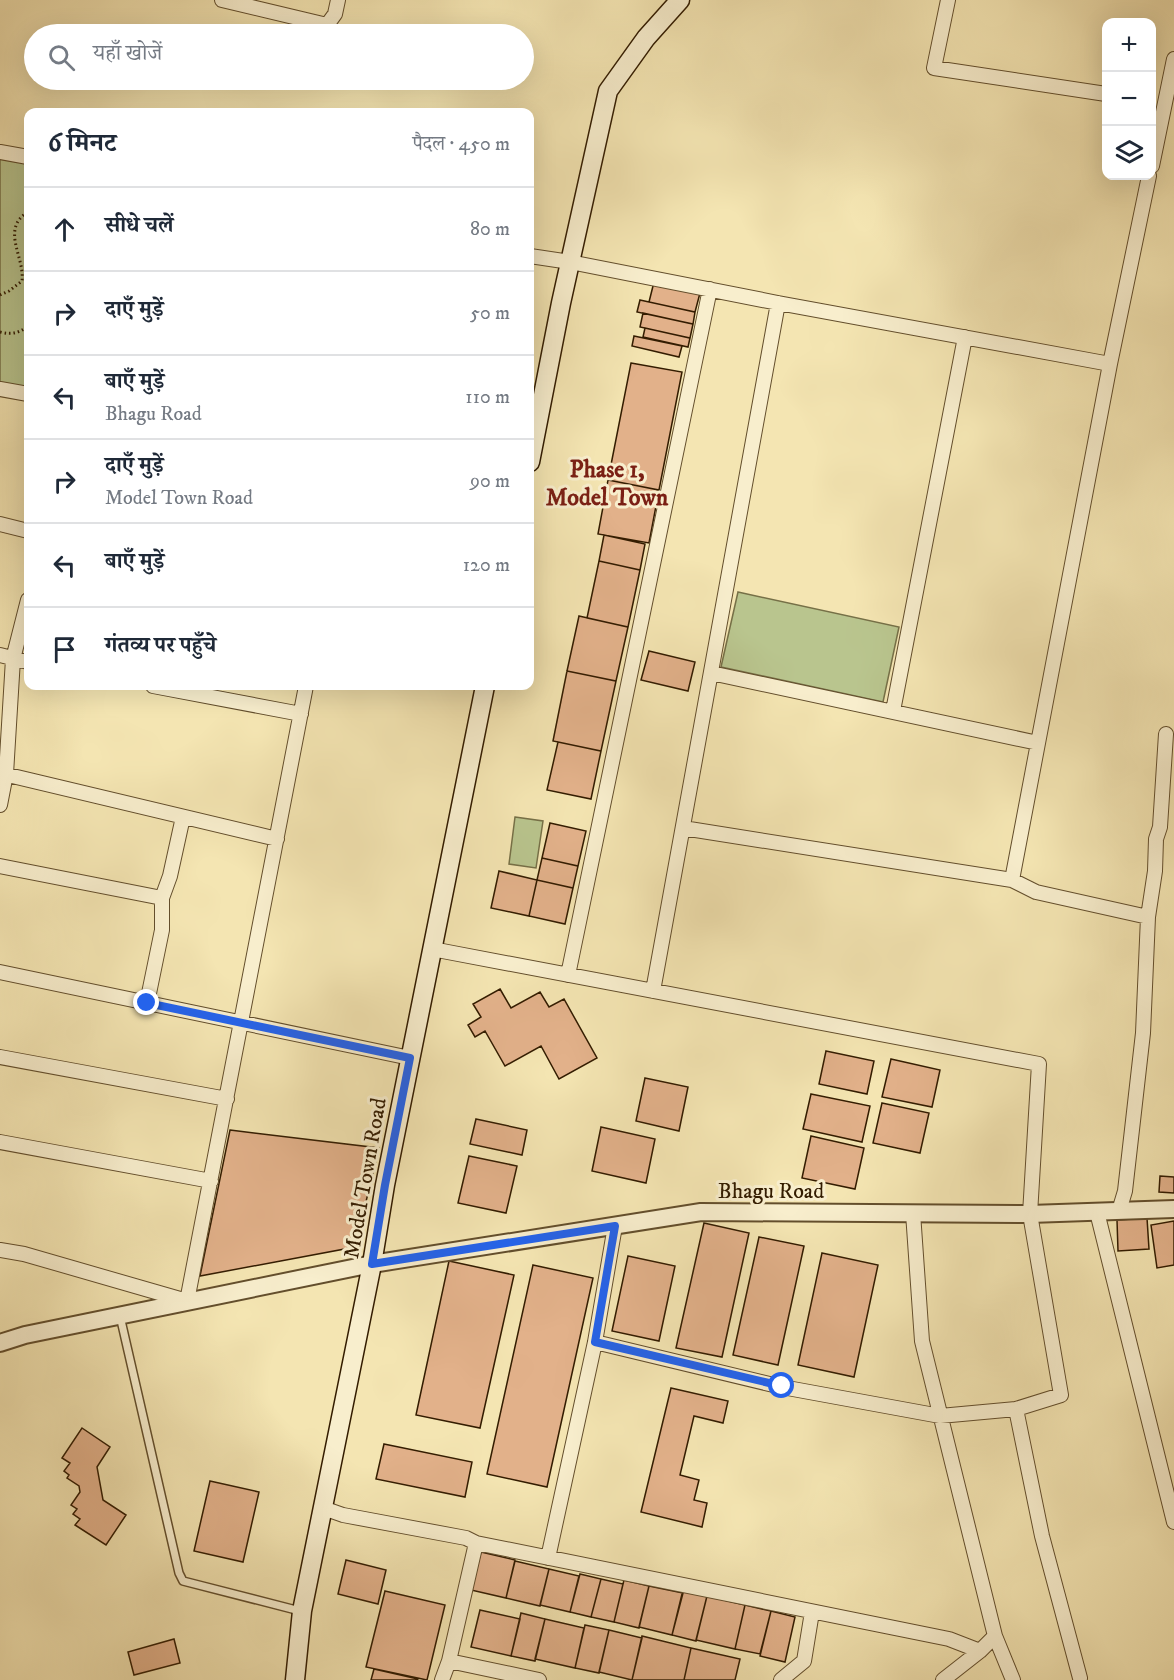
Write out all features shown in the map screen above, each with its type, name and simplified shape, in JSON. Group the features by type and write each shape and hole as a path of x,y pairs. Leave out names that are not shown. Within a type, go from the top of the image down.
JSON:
{"main road":[{"path":"534,442 570,262 608,92 646,38 680,0"},
{"name":"Model Town Road","path":"295,1680 302,1611 484,690"}],"street":[{"path":"222,0 319,24"},
{"path":"328,24 335,14 338,0"},
{"path":"948,0 934,68 1102,93"},
{"path":"1156,126 1158,102 1174,59"},
{"path":"0,152 24,156"},
{"path":"1012,879 1110,364 1148,180"},
{"path":"534,257 1110,364"},
{"path":"568,975 710,289"},
{"path":"653,991 778,303"},
{"path":"893,711 965,337"},
{"path":"0,389 24,393"},
{"path":"0,524 24,530"},
{"path":"0,805 6,657 24,610"},
{"path":"6,657 24,661"},
{"path":"711,673 1038,743"},
{"path":"174,690 301,714"},
{"path":"0,1250 24,1254 187,1301 305,690"},
{"path":"1119,1211 1125,1191 1143,1033 1148,916 1155,871 1156,838 1160,826 1166,734"},
{"path":"3,774 277,839"},
{"path":"147,1003 162,930 162,898 170,876 183,817"},
{"path":"683,828 1012,879 1036,892 1148,916"},
{"path":"0,866 162,898"},
{"path":"432,949 1039,1064 1030,1214 1061,1395 1016,1409 940,1416 940,1414 782,1386 595,1342"},
{"path":"0,972 410,1058"},
{"path":"0,1057 227,1099"},
{"path":"0,1142 211,1180"},
{"name":"Bhagu Road","path":"0,1343 25,1335 372,1264 701,1212 1030,1214 1174,1209"},
{"path":"1097,1212 1174,1522"},
{"path":"913,1213 922,1341 995,1636 1013,1680"},
{"path":"548,1558 595,1342 615,1226"},
{"path":"1016,1409 1042,1536 1080,1678"},
{"path":"323,1508 343,1515 466,1538 476,1543 949,1639 980,1651"},
{"path":"442,1680 449,1661 476,1543"},
{"path":"781,1680 804,1660 812,1612"},
{"path":"943,1680 995,1636"},
{"path":"449,1661 539,1680"}],"lane":[{"path":"120,1315 179,1573 183,1581 302,1611"}],"path":[{"path":"0,295 22,281 23,273 14,248 13,235 15,224 24,216"},
{"path":"0,332 9,334 24,329"}],"green space":[{"path":"0,152 24,156 24,393 0,389"},
{"path":"738,592 899,627 883,702 721,667"},
{"path":"515,817 543,821 536,868 509,864"}],"building":[{"path":"654,282 700,293 695,312 649,302"},
{"path":"640,300 695,312 693,324 637,312"},
{"path":"643,313 693,324 690,338 640,327"},
{"path":"645,328 690,338 688,347 643,337"},
{"path":"634,336 682,346 679,357 632,346"},
{"path":"631,363 682,372 659,490 608,480"},
{"path":"608,480 659,490 649,543 598,534"},
{"path":"604,535 645,544 640,570 599,561"},
{"path":"599,561 640,570 628,627 587,618"},
{"path":"579,616 628,627 616,681 567,671"},
{"path":"649,651 695,662 688,691 641,680"},
{"path":"567,671 616,681 601,751 553,741"},
{"path":"558,742 601,751 591,799 547,790"},
{"path":"550,823 586,831 578,866 542,858"},
{"path":"542,858 578,866 573,888 537,880"},
{"path":"499,871 537,880 529,916 491,908"},
{"path":"537,880 573,888 565,924 529,916"},
{"path":"500,989 511,1008 540,992 549,1007 564,999 597,1058 559,1079 541,1046 505,1066 485,1031 475,1037 468,1025 481,1017 473,1004"},
{"path":"826,1051 874,1061 867,1094 819,1084"},
{"path":"891,1059 940,1070 932,1107 882,1097"},
{"path":"645,1078 688,1087 679,1131 636,1121"},
{"path":"811,1094 870,1106 862,1142 803,1129"},
{"path":"882,1103 929,1113 920,1153 873,1143"},
{"path":"476,1119 527,1130 522,1155 470,1144"},
{"path":"601,1127 655,1139 646,1183 592,1171"},
{"path":"230,1130 379,1148 355,1247 200,1276"},
{"path":"811,1136 864,1148 855,1189 802,1178"},
{"path":"469,1156 517,1166 506,1213 458,1203"},
{"path":"1160,1176 1174,1177 1174,1193 1159,1192"},
{"path":"1147,1218 1149,1249 1118,1251 1117,1220"},
{"path":"1174,1221 1174,1265 1157,1268 1151,1225"},
{"path":"704,1223 749,1233 722,1357 676,1348"},
{"path":"759,1237 804,1246 778,1365 733,1355"},
{"path":"822,1253 878,1265 854,1377 798,1365"},
{"path":"628,1256 675,1266 659,1341 612,1331"},
{"path":"449,1261 514,1275 480,1428 416,1415"},
{"path":"533,1265 593,1278 547,1487 487,1474"},
{"path":"671,1388 728,1401 723,1423 694,1416 680,1475 699,1480 694,1500 707,1503 702,1527 641,1512"},
{"path":"82,1428 110,1447 97,1467 103,1500 126,1515 106,1545 75,1525 80,1519 73,1514 77,1509 71,1505 80,1492 79,1486 67,1478 69,1475 64,1471 70,1463 62,1458"},
{"path":"384,1444 472,1462 465,1497 376,1479"},
{"path":"210,1481 259,1492 243,1562 194,1551"},
{"path":"481,1552 515,1560 506,1598 471,1590"},
{"path":"346,1560 386,1570 378,1604 338,1594"},
{"path":"515,1561 549,1569 540,1606 506,1598"},
{"path":"549,1569 579,1576 570,1612 540,1605"},
{"path":"580,1574 601,1579 591,1617 570,1612"},
{"path":"601,1579 623,1584 614,1622 591,1617"},
{"path":"624,1580 649,1586 639,1628 614,1622"},
{"path":"649,1586 683,1593 672,1635 639,1627"},
{"path":"683,1590 707,1596 696,1641 672,1635"},
{"path":"385,1591 445,1605 427,1680 366,1667"},
{"path":"707,1596 745,1605 735,1649 696,1640"},
{"path":"745,1605 771,1611 760,1654 735,1649"},
{"path":"480,1610 520,1619 511,1656 471,1647"},
{"path":"771,1611 795,1617 785,1662 760,1656"},
{"path":"521,1613 545,1619 535,1661 511,1656"},
{"path":"545,1619 584,1628 575,1668 535,1659"},
{"path":"585,1625 609,1630 599,1673 575,1668"},
{"path":"609,1630 642,1638 632,1680 599,1672"},
{"path":"642,1636 691,1648 684,1680 632,1680"},
{"path":"174,1639 180,1663 134,1675 128,1652"},
{"path":"691,1648 740,1659 735,1680 684,1680"},
{"path":"374,1669 418,1679 371,1680"}],"district":[{"name":"Phase 1, Model Town","path":"607,483"}],"route":[{"path":"147,1003 410,1058 372,1264 615,1226 595,1342 782,1386"}]}
